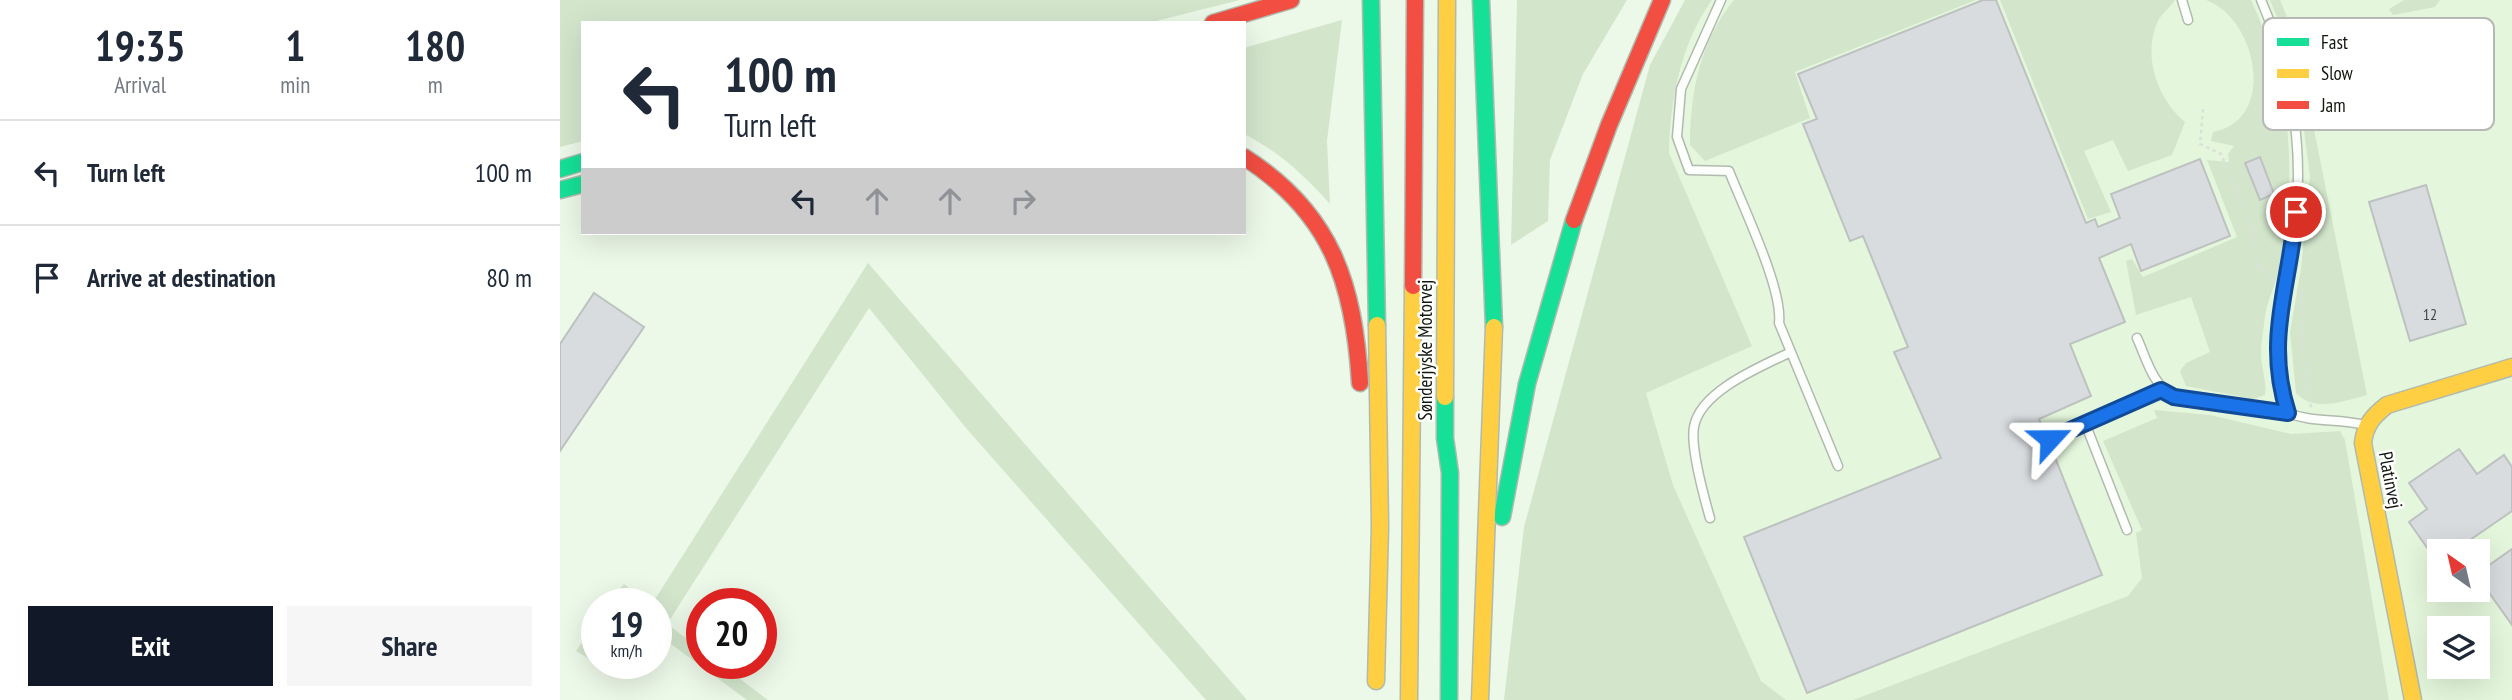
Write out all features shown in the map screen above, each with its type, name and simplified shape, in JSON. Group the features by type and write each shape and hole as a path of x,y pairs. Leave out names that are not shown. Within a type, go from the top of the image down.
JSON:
{"main road":[{"path":"1220,21 1291,0"},
{"path":"1371,0 1380,527 1376,681"},
{"name":"Sønderjyske Motorvej","path":"1409,700 1415,0"},
{"name":"Sønderjyske Motorvej","path":"1447,0 1446,438 1450,506 1449,700"},
{"path":"1480,700 1494,327 1481,0"},
{"path":"1482,666 1504,504 1519,420 1539,338 1592,165 1662,0"},
{"path":"1246,158 1287,189 1313,219 1333,252 1347,285 1358,346 1377,700"},
{"path":"560,169 581,163"},
{"path":"560,190 581,185"},
{"path":"2365,425 2387,405 2512,367"},
{"name":"Platinvej","path":"2365,425 2363,443 2413,700"}],"lane":[{"path":"1721,0 1681,89 1676,137 1689,170 1729,171 1773,287 1780,311 1779,323 1838,466"},
{"path":"2182,0 2188,20"},
{"path":"2261,0 2269,18"},
{"path":"2288,413 2278,371 2277,325 2294,234 2299,167 2297,130"},
{"path":"2137,338 2161,390 2174,397 2288,413 2311,420 2340,419 2365,425"},
{"path":"1710,518 1700,485 1693,426 1712,397 1740,376 1791,352"},
{"path":"2050,439 2161,390"},
{"path":"2085,423 2127,530"}],"path":[{"path":"2203,109 2200,144 2221,153 2252,228 2258,264 2270,281 2301,290 2305,303 2302,339 2312,402 2311,420"}],"shaded area":[{"path":"560,0 1240,0 1156,21 581,21 581,142 560,147"},
{"path":"1517,0 1627,0 1583,74 1550,160 1548,221 1511,245"},
{"path":"1685,0 2512,0 2512,700 1504,700 1524,527 1650,65"},
{"path":"1685,0 1712,0 1692,35 1679,73 1669,153 1752,346 1646,393 1673,485 1761,681 1786,700 1504,700 1524,527 1650,65"},
{"path":"1734,0 1976,0 1795,72 1810,118 1705,161 1690,145 1695,87 1705,50 1722,16"},
{"path":"2000,0 2175,0 2158,21 2153,34 2152,62 2160,89 2185,122 2172,155 2128,171 2113,140 2084,151 2111,212 2088,219"},
{"path":"2206,0 2251,0 2263,30 2263,130 2287,130 2289,197 2286,231 2279,271 2266,309 2261,344 2265,395 2253,399 2186,386 2180,371 2186,363 2210,352 2191,297 2136,315 2126,261 2132,259 2143,277 2237,237 2207,160 2229,162 2228,154 2234,146 2211,141 2213,132 2233,124 2246,109 2253,90 2253,68 2248,47 2238,27 2224,10"},
{"path":"2270,0 2280,0 2287,18 2277,18"},
{"path":"2404,0 2440,0 2435,7 2393,15 2389,9"},
{"path":"1342,20 1327,141 1330,204 1290,165 1246,135 1246,47"},
{"path":"2304,130 2314,130 2367,395 2330,404 2312,403 2296,393 2290,332 2301,269 2310,177"},
{"path":"868,263 1247,700 1206,700 966,428 869,308 690,588 686,588 686,594 672,616 672,588 662,588"},
{"path":"2154,410 2210,415 2291,434 2340,431 2345,440 2389,700 1853,700 2128,596 2142,578 2136,533 2142,530 2103,441 2157,418"},
{"path":"672,628 686,638 686,655 672,645"},
{"path":"718,679 740,679 768,700 747,700"}],"building":[{"path":"1983,0 1996,0 2086,223 2095,219 2098,227 2120,218 2111,194 2200,159 2230,236 2141,271 2131,244 2099,258 2125,322 2070,344 2091,396 2039,419 2045,434 2044,441 2050,445 2102,575 1807,693 1744,537 1941,458 1894,352 1908,347 1863,236 1850,241 1803,124 1817,119 1798,74"},
{"path":"2260,157 2274,194 2260,200 2245,163"},
{"path":"2426,185 2466,324 2410,341 2369,202"},
{"path":"594,293 644,327 560,451 560,344"},
{"path":"2459,449 2477,474 2504,455 2512,467 2512,511 2471,539 2427,539 2427,548 2409,522 2427,509 2409,483"},
{"path":"2512,549 2512,625 2490,594 2490,565"}],"traffic: fast":[{"path":"1371,0 1377,325"},
{"path":"1481,0 1494,327"},
{"path":"560,169 581,163"},
{"path":"560,190 581,185"},
{"path":"1502,517 1527,384 1574,220"},
{"path":"1445,397 1445,438 1450,473 1449,700"}],"traffic: slow":[{"path":"1445,397 1447,0"},
{"path":"1409,700 1413,286"},
{"path":"1376,681 1380,527 1377,325"},
{"path":"1480,700 1494,327"},
{"path":"2413,700 2363,443 2366,431 2374,417 2387,405 2512,367"}],"traffic: jam":[{"path":"1220,21 1291,0"},
{"path":"1413,286 1415,0"},
{"path":"1574,220 1609,125 1662,0"},
{"path":"1246,158 1274,179 1298,202 1318,227 1333,254 1352,314 1360,383"}],"route":[{"path":"2050,439 2161,390 2174,397 2288,413 2278,382 2277,325 2296,212"}]}
